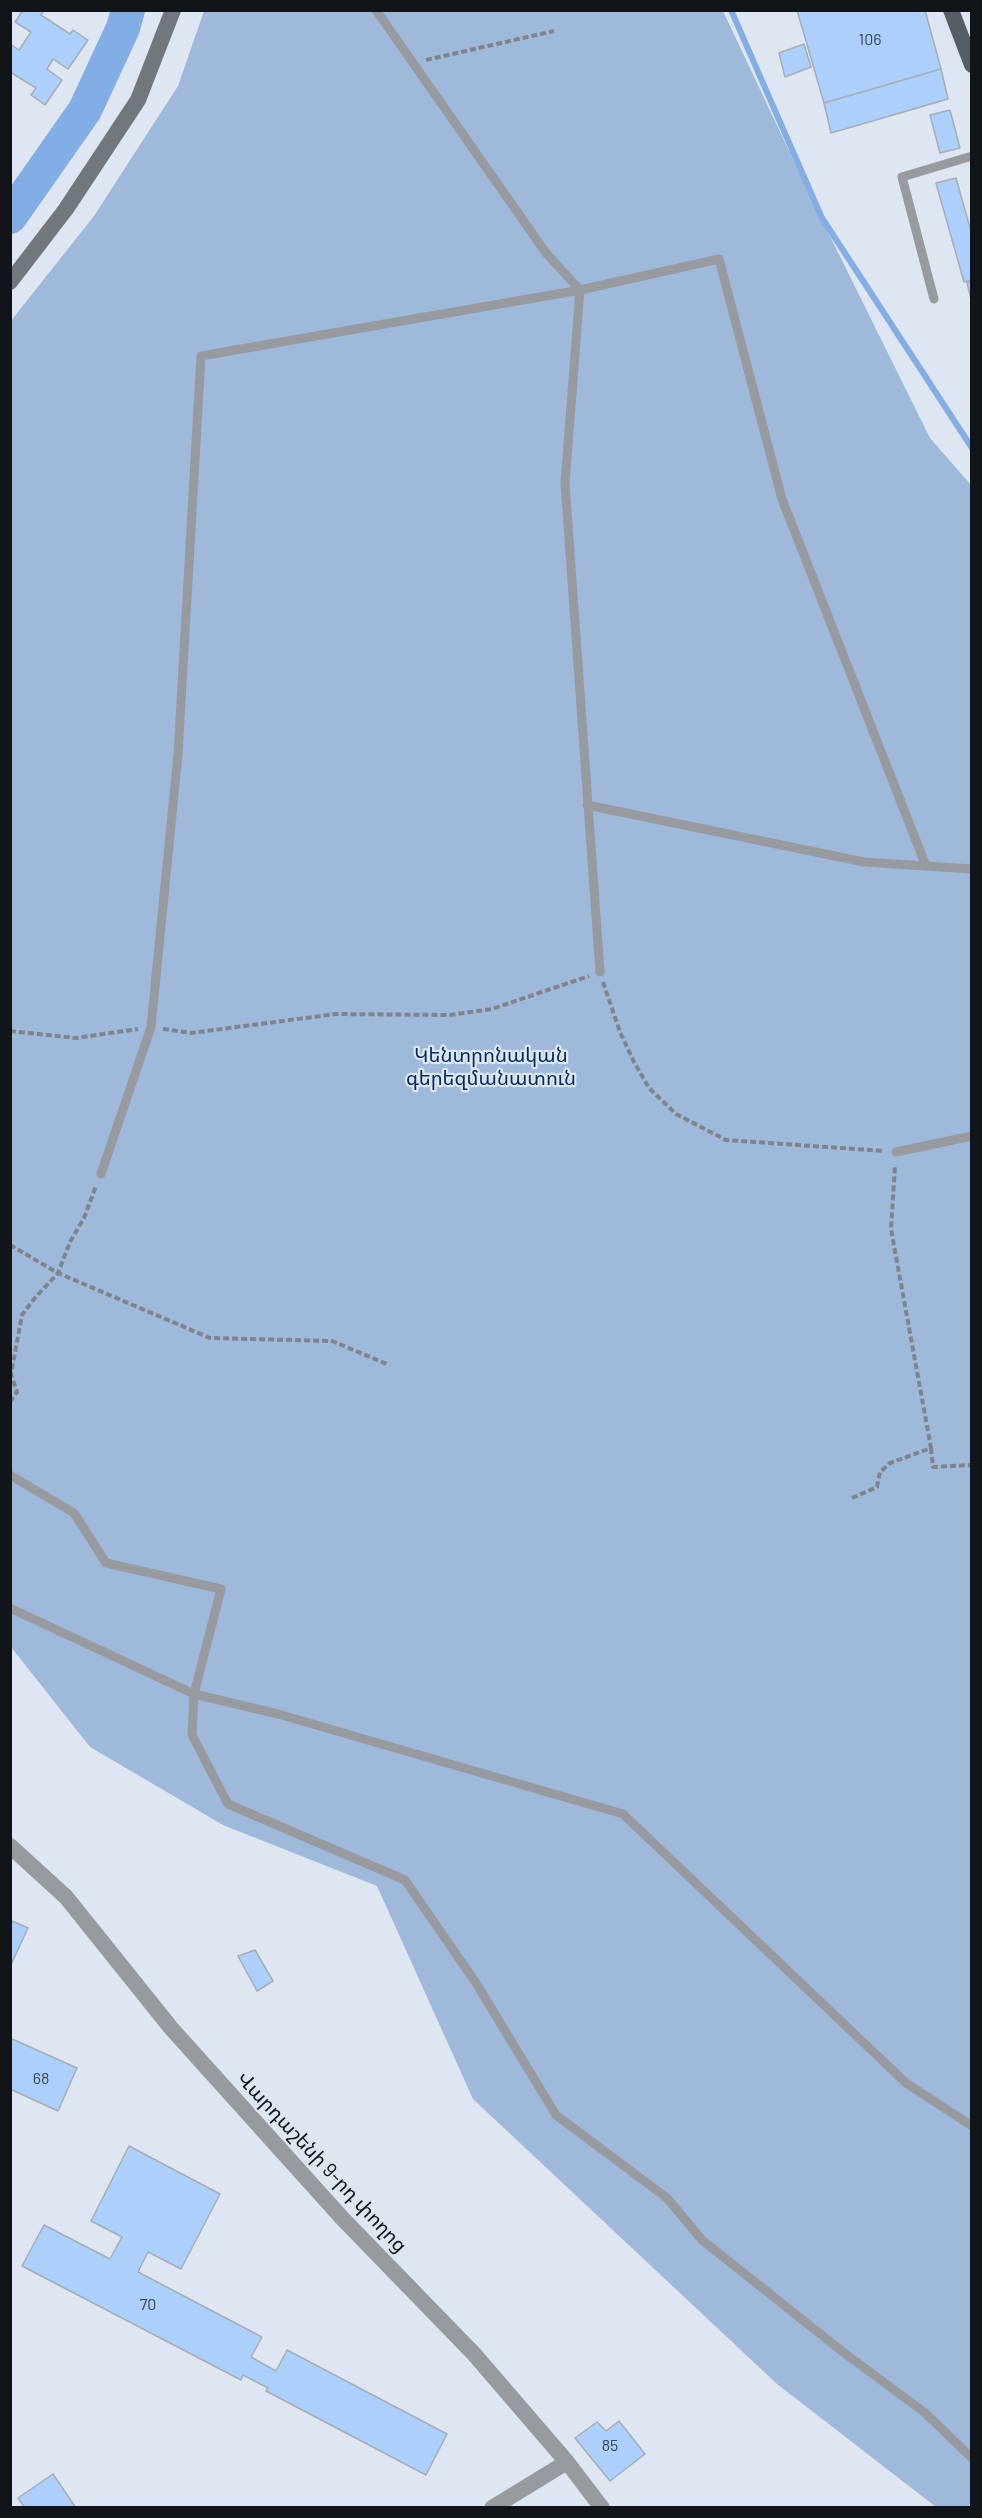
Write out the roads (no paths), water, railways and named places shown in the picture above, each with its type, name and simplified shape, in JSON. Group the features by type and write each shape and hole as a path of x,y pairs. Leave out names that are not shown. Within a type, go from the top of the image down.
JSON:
{"main road":[{"path":"10,282 66,209 138,100 173,10"},
{"path":"951,10 972,65"}],"street":[{"name":"Վարդաշենի 9-րդ փողոց","path":"10,1846 66,1897 171,2028 342,2218 474,2355 567,2462 602,2508"},
{"path":"492,2508 567,2462"}],"lane":[{"path":"376,10 411,63 546,252 580,291 565,483 586,805 600,972"},
{"path":"934,299 903,177 972,156"},
{"path":"100,1174 151,1027 178,754 201,356 580,291 719,259 782,498 926,866"},
{"path":"586,805 864,862 972,869"},
{"path":"896,1152 972,1136"},
{"path":"10,1475 74,1513 106,1563 221,1589 194,1694 192,1735 228,1804 405,1880 476,1983 556,2115 667,2198 702,2240 843,2352 924,2412 972,2458"},
{"path":"10,1608 194,1694 278,1714 622,1814 906,2083 972,2126"}],"waterway":[{"path":"10,217 85,110 123,28 128,10"},
{"path":"731,10 822,218 972,448"}],"park label":[{"name":"Կենտրոնական գերեզմանատուն","path":"491,1066"}]}
